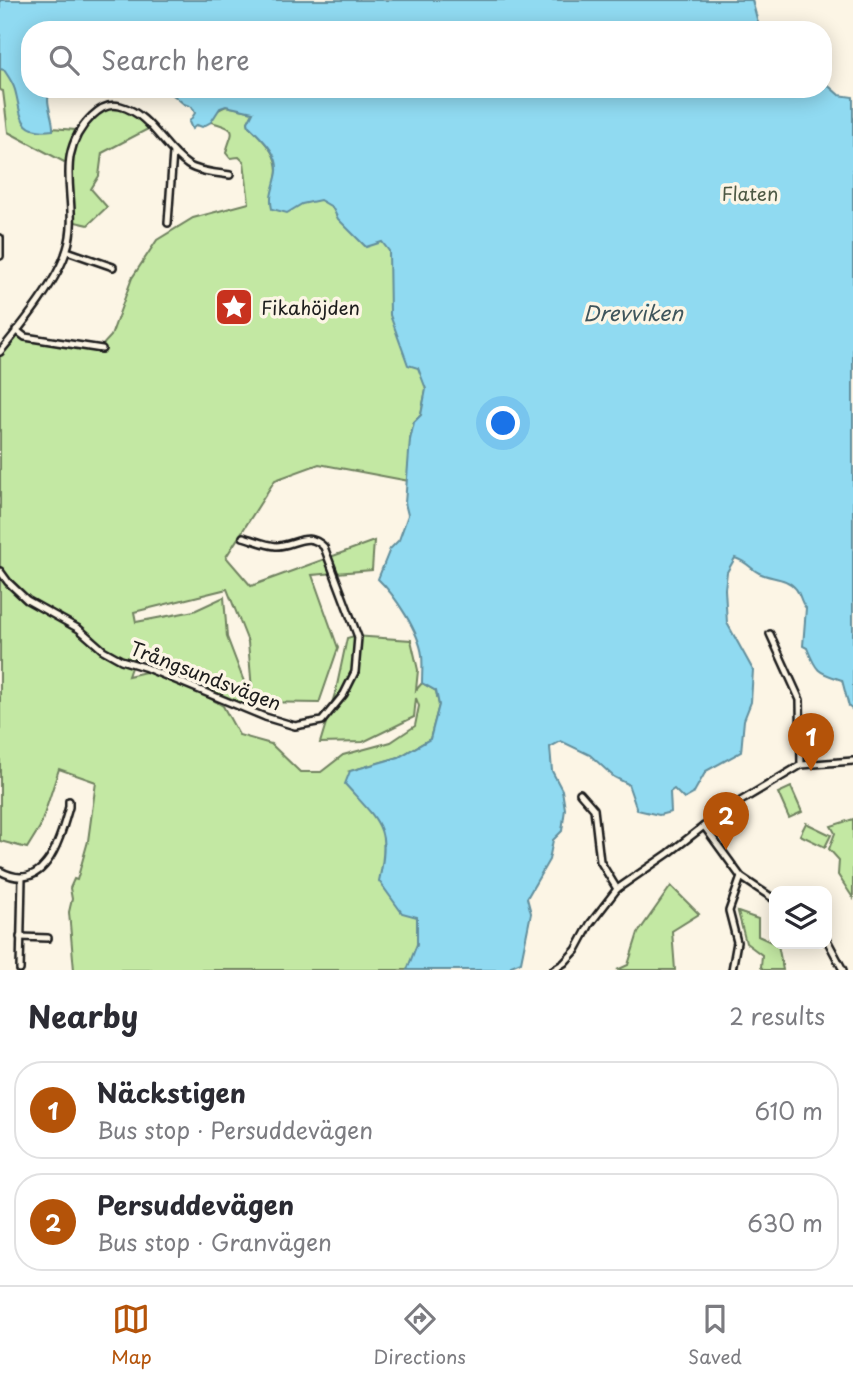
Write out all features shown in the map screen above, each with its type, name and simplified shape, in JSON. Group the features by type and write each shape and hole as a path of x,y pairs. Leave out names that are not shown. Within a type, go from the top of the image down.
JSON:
{"street":[{"path":"0,352 46,290 67,251 71,226 68,168 82,127 99,109 108,105 119,105 139,114 173,152 192,167 230,175"},
{"path":"167,223 173,152"},
{"path":"0,238 0,257"},
{"path":"67,251 113,267"},
{"path":"16,330 25,337 102,349"},
{"name":"Trångsundsvägen","path":"0,570 27,600 79,629 103,650 121,660 275,720 295,726 322,721 344,694 355,672 358,637 324,547 311,539 298,539 277,546 243,537"},
{"path":"770,634 800,700 801,765"},
{"path":"553,970 576,950 590,924 617,889 704,826 801,765 853,761"},
{"path":"580,793 594,809 600,861 617,889"},
{"path":"0,871 22,877 48,864 56,850 69,802"},
{"path":"704,826 741,877 769,896"},
{"path":"20,970 22,877"},
{"path":"732,970 737,942 729,911 741,877"},
{"path":"20,937 48,938"},
{"path":"832,949 843,970"}],"green space":[{"path":"0,0 21,21 21,98 35,98 52,128 75,130 66,163 8,132 3,91 0,90"},
{"path":"108,105 139,114 152,127 102,153 99,176 91,189 107,207 88,225 71,221 68,168 82,127"},
{"path":"226,106 254,112 248,122 249,126 274,156 276,178 388,157 426,389 421,415 414,422 410,440 409,481 319,464 275,480 226,557 251,586 374,541 372,570 312,575 338,648 319,703 253,702 248,642 227,589 134,612 136,622 194,611 224,597 227,637 246,687 244,708 177,672 135,656 128,676 150,671 179,680 223,706 239,735 271,744 300,772 321,772 343,755 391,742 415,726 419,706 416,698 414,717 363,742 320,743 336,690 347,638 354,636 411,640 418,670 416,690 422,683 436,691 439,705 430,739 399,757 350,771 479,819 453,970 74,970 69,912 72,899 70,888 74,879 77,880 88,841 96,782 59,769 40,827 27,848 0,841 0,352 16,330 25,337 100,348 111,336 132,278 157,240 193,218 249,203 244,162 239,157 230,158 226,153 232,132 227,127 211,122 216,111"},
{"path":"791,787 802,812 789,818 778,793"},
{"path":"853,819 853,898 838,875 839,860 829,849 835,833 831,826"},
{"path":"806,823 831,835 825,847 800,835"},
{"path":"671,886 699,914 672,931 675,970 617,970 628,965 638,933"},
{"path":"738,912 758,919 758,936 769,941 769,949 779,949 783,970 764,970 761,967 762,955 746,943"}],"water":[{"path":"0,0 752,0 758,21 21,21 21,98 48,98 53,130 42,131 27,126 21,115 13,85 4,70 0,69"},
{"name":"Drevviken","path":"832,89 839,95 853,97 853,710 849,707 842,680 819,670 807,648 803,646 806,608 796,589 784,580 759,573 735,558 727,572 727,623 753,670 751,702 744,720 741,752 706,771 693,794 684,799 674,789 670,792 671,812 659,815 637,810 628,784 614,777 590,755 561,741 550,747 552,771 562,790 565,809 562,831 553,840 549,860 527,898 531,913 521,962 511,966 509,970 407,970 417,944 417,917 402,913 379,881 384,849 380,827 345,784 350,771 399,757 430,739 439,705 436,691 422,683 422,655 411,625 399,604 378,579 390,549 399,540 408,515 405,503 410,440 414,422 421,415 426,389 418,368 408,365 390,315 389,251 382,242 366,247 338,219 332,207 320,200 302,204 287,213 272,209 276,162 270,149 249,126 253,112 226,106 220,108 211,122 192,129 189,122 195,113 192,107 177,98 832,98"}],"place":[{"name":"Fikahöjden","path":"234,307"},
{"name":"Näckstigen","path":"811,771"},
{"name":"Persuddevägen","path":"726,850"}],"park label":[{"name":"Flaten","path":"750,193"}]}
